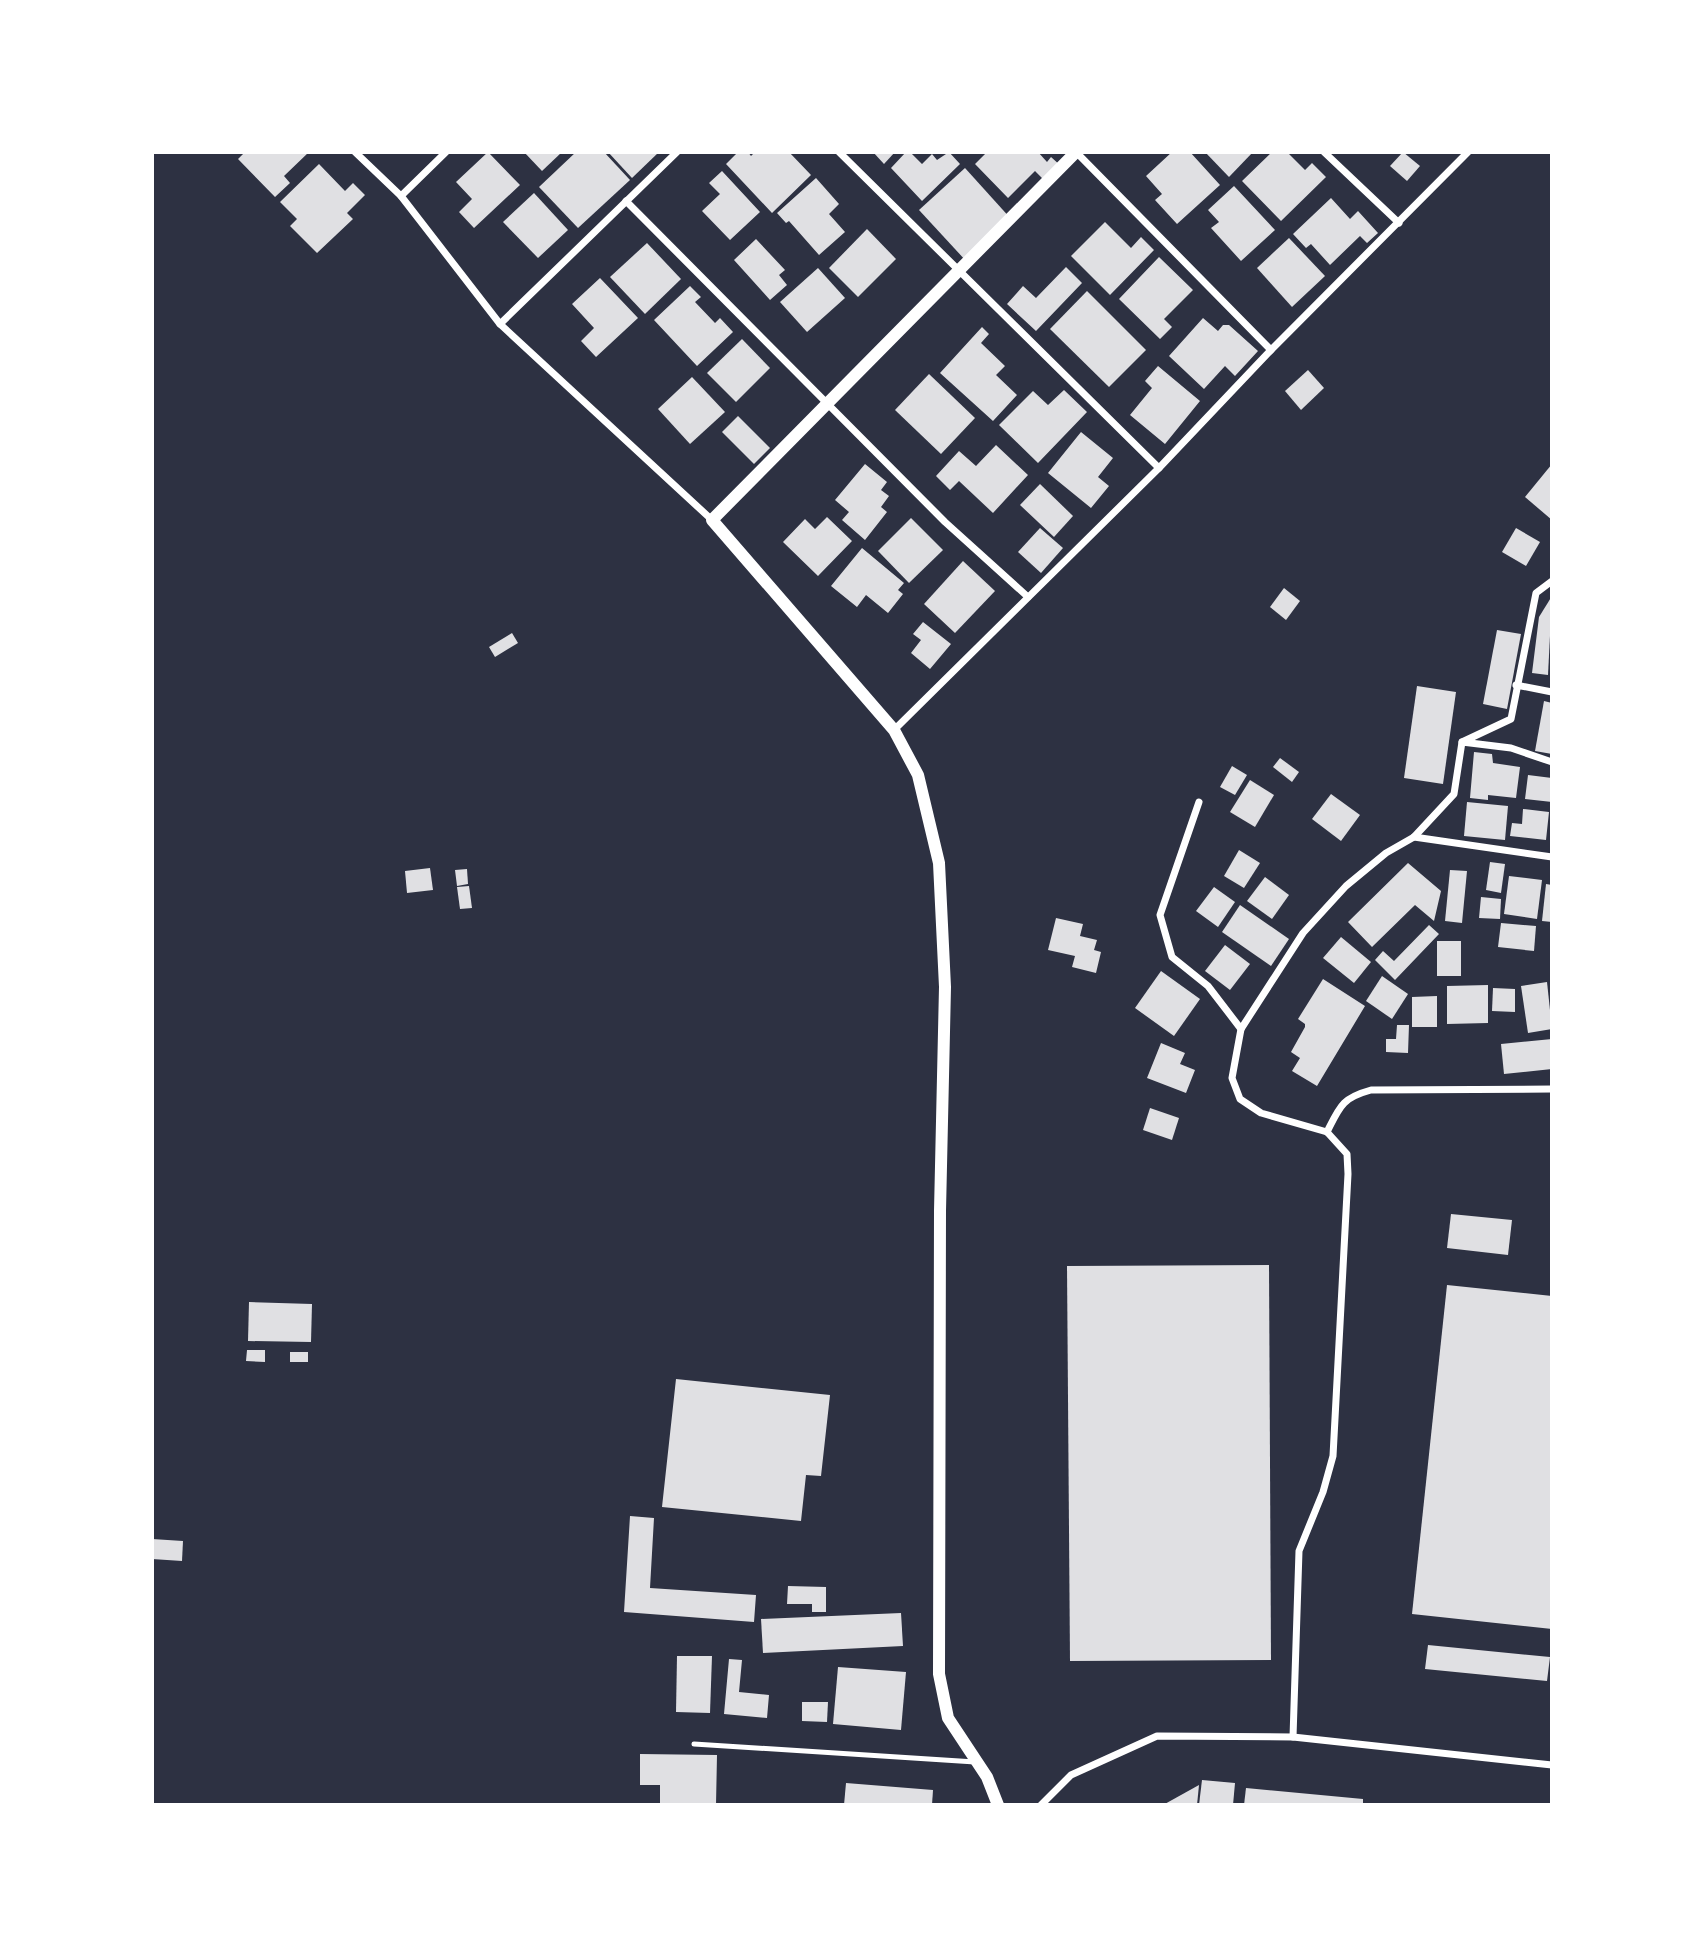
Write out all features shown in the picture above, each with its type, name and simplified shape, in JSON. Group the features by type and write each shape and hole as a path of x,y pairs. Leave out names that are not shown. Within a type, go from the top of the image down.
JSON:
{"street":[{"path":"355,152 401,196 500,324 712,520 894,730 918,775 939,863 945,987 940,1211 939,1674 948,1718 978,1762 998,1805"},
{"path":"401,196 446,152"},
{"path":"500,324 677,152"},
{"path":"839,152 1159,468"},
{"path":"712,520 1076,152 1271,350"},
{"path":"1324,152 1399,223"},
{"path":"894,730 1159,468 1271,350 1468,152"},
{"path":"626,201 945,523 1028,597"},
{"path":"1462,742 1511,719 1536,593 1552,581"},
{"path":"1516,685 1552,692"},
{"path":"1462,742 1511,748 1552,762"},
{"path":"1293,1737 1299,1551 1323,1492 1333,1456 1347,1154 1327,1132 1261,1113 1240,1099 1232,1079 1241,1029 1303,933 1346,886 1385,853 1414,837 1454,794 1462,742"},
{"path":"1199,802 1160,915 1172,957 1208,986 1241,1029"},
{"path":"1414,837 1552,857"},
{"path":"1327,1132 1340,1104 1353,1095 1371,1090 1552,1088"},
{"path":"1041,1805 1072,1775 1157,1736 1293,1737 1552,1765"}],"lane":[{"path":"694,1744 978,1762"}],"building":[{"path":"245,152 309,152 284,176 290,183 275,197 238,159"},
{"path":"488,152 520,185 474,228 459,212 472,199 456,182"},
{"path":"524,152 562,152 542,171"},
{"path":"576,152 604,152 630,180 578,228 539,187"},
{"path":"608,152 659,152 632,178"},
{"path":"738,152 748,152 751,156 755,152 789,152 811,175 772,213 726,164"},
{"path":"873,152 895,152 884,164"},
{"path":"906,152 910,152 922,164 932,154 937,160 949,152 960,164 922,201 891,168"},
{"path":"987,152 1038,152 1047,162 1051,157 1061,166 1045,181 1035,171 1008,198 975,164"},
{"path":"1172,152 1190,152 1220,185 1177,224 1155,200 1162,194 1146,176"},
{"path":"1205,152 1253,152 1229,177"},
{"path":"1272,152 1287,152 1305,170 1312,163 1326,177 1281,221 1242,181"},
{"path":"1403,152 1420,166 1407,181 1390,166"},
{"path":"319,164 345,191 353,183 365,195 347,213 353,219 317,253 290,226 297,219 280,202"},
{"path":"965,168 1012,220 967,262 919,210"},
{"path":"722,171 760,212 730,240 702,211 720,194 709,183"},
{"path":"816,178 839,204 829,214 845,232 819,255 789,221 786,223 777,213"},
{"path":"1234,186 1275,230 1241,261 1211,228 1219,222 1208,210"},
{"path":"534,193 568,230 538,258 503,222"},
{"path":"1331,198 1350,219 1358,211 1378,233 1367,243 1360,236 1330,265 1311,244 1306,248 1293,234"},
{"path":"1105,222 1131,248 1141,237 1154,250 1110,295 1071,256"},
{"path":"867,229 896,259 858,297 829,268"},
{"path":"1289,238 1325,276 1292,307 1257,268"},
{"path":"756,239 785,270 779,275 787,285 770,300 734,260"},
{"path":"647,243 681,279 645,314 610,277"},
{"path":"1159,257 1193,290 1164,319 1172,327 1160,339 1119,299"},
{"path":"1066,267 1082,283 1036,331 1007,304 1023,286 1036,298"},
{"path":"818,268 845,298 807,332 780,302"},
{"path":"600,278 638,318 596,357 581,341 594,328 572,304"},
{"path":"690,286 701,297 695,302 715,323 720,318 733,332 697,366 654,320"},
{"path":"1087,291 1146,350 1109,387 1050,329"},
{"path":"1203,318 1218,331 1223,325 1229,325 1258,351 1235,376 1225,366 1204,389 1169,356"},
{"path":"982,327 989,334 981,343 1005,366 996,375 1017,395 993,421 940,373"},
{"path":"742,339 770,368 736,402 707,373"},
{"path":"1158,366 1200,401 1165,444 1130,415 1152,388 1145,381"},
{"path":"1308,370 1324,388 1301,410 1285,391"},
{"path":"929,374 975,418 941,454 895,410"},
{"path":"692,377 725,412 690,444 658,409"},
{"path":"1064,390 1087,412 1038,463 999,425 1033,391 1048,405"},
{"path":"738,416 770,448 754,464 722,432"},
{"path":"1081,432 1113,458 1098,477 1109,486 1091,508 1048,473"},
{"path":"996,445 1028,475 993,513 959,481 950,490 936,476 959,451 976,466"},
{"path":"865,464 887,482 881,490 889,496 881,507 887,512 865,540 842,520 849,512 835,500"},
{"path":"1552,464 1552,520 1525,497"},
{"path":"1040,484 1073,516 1054,537 1020,505"},
{"path":"827,517 852,541 818,576 783,542 805,519 815,529"},
{"path":"911,518 943,550 909,583 878,551"},
{"path":"1040,528 1063,548 1041,573 1018,552"},
{"path":"1516,528 1540,542 1526,566 1502,552"},
{"path":"862,548 904,583 898,590 903,594 888,613 866,595 857,607 831,586"},
{"path":"963,561 995,591 955,633 924,604"},
{"path":"1284,588 1300,601 1286,620 1270,607"},
{"path":"1552,596 1548,675 1532,673 1539,617"},
{"path":"923,622 951,644 930,669 911,653 921,640 913,634"},
{"path":"1497,630 1521,634 1507,709 1483,704"},
{"path":"512,633 518,643 495,657 489,647"},
{"path":"1417,686 1456,692 1443,784 1404,778"},
{"path":"1544,701 1552,703 1552,754 1535,751"},
{"path":"1474,752 1492,754 1493,763 1520,767 1516,798 1488,795 1488,800 1470,798"},
{"path":"1280,758 1299,772 1292,782 1273,767"},
{"path":"1232,766 1247,775 1235,795 1220,787"},
{"path":"1528,775 1552,778 1552,802 1525,799"},
{"path":"1250,780 1274,795 1255,827 1230,812"},
{"path":"1331,794 1360,815 1341,841 1312,819"},
{"path":"1467,802 1508,806 1505,840 1464,836"},
{"path":"1523,809 1549,812 1546,840 1510,836 1512,823 1522,824"},
{"path":"1239,850 1260,863 1244,888 1224,876"},
{"path":"1490,862 1505,864 1501,893 1486,890"},
{"path":"1408,863 1441,891 1434,921 1415,905 1372,947 1348,922"},
{"path":"430,868 433,890 407,893 405,871"},
{"path":"467,869 468,884 457,886 455,870"},
{"path":"1450,870 1467,871 1462,923 1445,921"},
{"path":"1509,876 1542,880 1537,919 1504,914"},
{"path":"1265,877 1289,895 1272,919 1247,901"},
{"path":"1546,884 1552,885 1552,922 1542,921"},
{"path":"469,886 472,908 460,909 457,887"},
{"path":"1214,887 1235,902 1218,927 1196,911"},
{"path":"1481,897 1501,899 1500,919 1479,918"},
{"path":"1240,905 1289,939 1271,966 1222,932"},
{"path":"1056,918 1083,924 1080,936 1097,940 1094,950 1101,952 1096,973 1072,967 1075,956 1048,950"},
{"path":"1501,923 1536,926 1534,951 1498,947"},
{"path":"1429,925 1439,934 1395,980 1375,960 1383,951 1394,961"},
{"path":"1341,937 1371,962 1354,983 1323,958"},
{"path":"1437,941 1461,941 1461,976 1437,976"},
{"path":"1225,945 1250,964 1230,990 1205,971"},
{"path":"1161,971 1200,999 1174,1036 1135,1008"},
{"path":"1382,976 1408,994 1392,1019 1366,1001"},
{"path":"1323,979 1365,1006 1317,1086 1292,1071 1300,1058 1291,1052 1305,1027 1298,1019"},
{"path":"1547,982 1552,1029 1528,1033 1521,986"},
{"path":"1488,985 1488,1023 1447,1024 1447,986"},
{"path":"1493,988 1515,989 1515,1012 1492,1011"},
{"path":"1437,996 1437,1027 1412,1027 1412,997"},
{"path":"1397,1025 1409,1025 1408,1053 1386,1052 1386,1039 1396,1039"},
{"path":"1552,1039 1552,1069 1504,1074 1501,1044"},
{"path":"1161,1043 1185,1053 1180,1064 1195,1070 1186,1093 1147,1078"},
{"path":"1150,1108 1179,1118 1172,1140 1143,1130"},
{"path":"1451,1214 1512,1220 1508,1255 1447,1248"},
{"path":"1269,1265 1271,1660 1070,1661 1067,1266"},
{"path":"1447,1285 1552,1296 1552,1629 1412,1614"},
{"path":"249,1302 312,1304 311,1342 248,1341"},
{"path":"247,1350 265,1350 265,1362 246,1361"},
{"path":"290,1352 308,1352 308,1362 290,1362"},
{"path":"676,1379 830,1395 821,1476 806,1475 801,1521 662,1507"},
{"path":"630,1516 654,1518 650,1588 756,1595 754,1622 624,1612"},
{"path":"152,1539 183,1541 182,1561 152,1559"},
{"path":"788,1586 826,1587 826,1612 812,1612 812,1604 787,1604"},
{"path":"901,1613 903,1646 763,1653 761,1619"},
{"path":"1428,1645 1550,1657 1547,1681 1425,1669"},
{"path":"677,1656 712,1656 710,1713 676,1712"},
{"path":"729,1659 742,1660 739,1692 769,1695 767,1718 724,1714"},
{"path":"838,1667 906,1672 901,1730 833,1724"},
{"path":"802,1702 828,1702 827,1722 802,1721"},
{"path":"640,1754 717,1755 716,1805 660,1805 660,1785 640,1785"},
{"path":"1202,1780 1235,1783 1233,1805 1199,1805"},
{"path":"846,1783 933,1790 932,1805 844,1805"},
{"path":"1199,1785 1197,1805 1163,1805"},
{"path":"1246,1788 1363,1799 1363,1805 1244,1805"}]}
